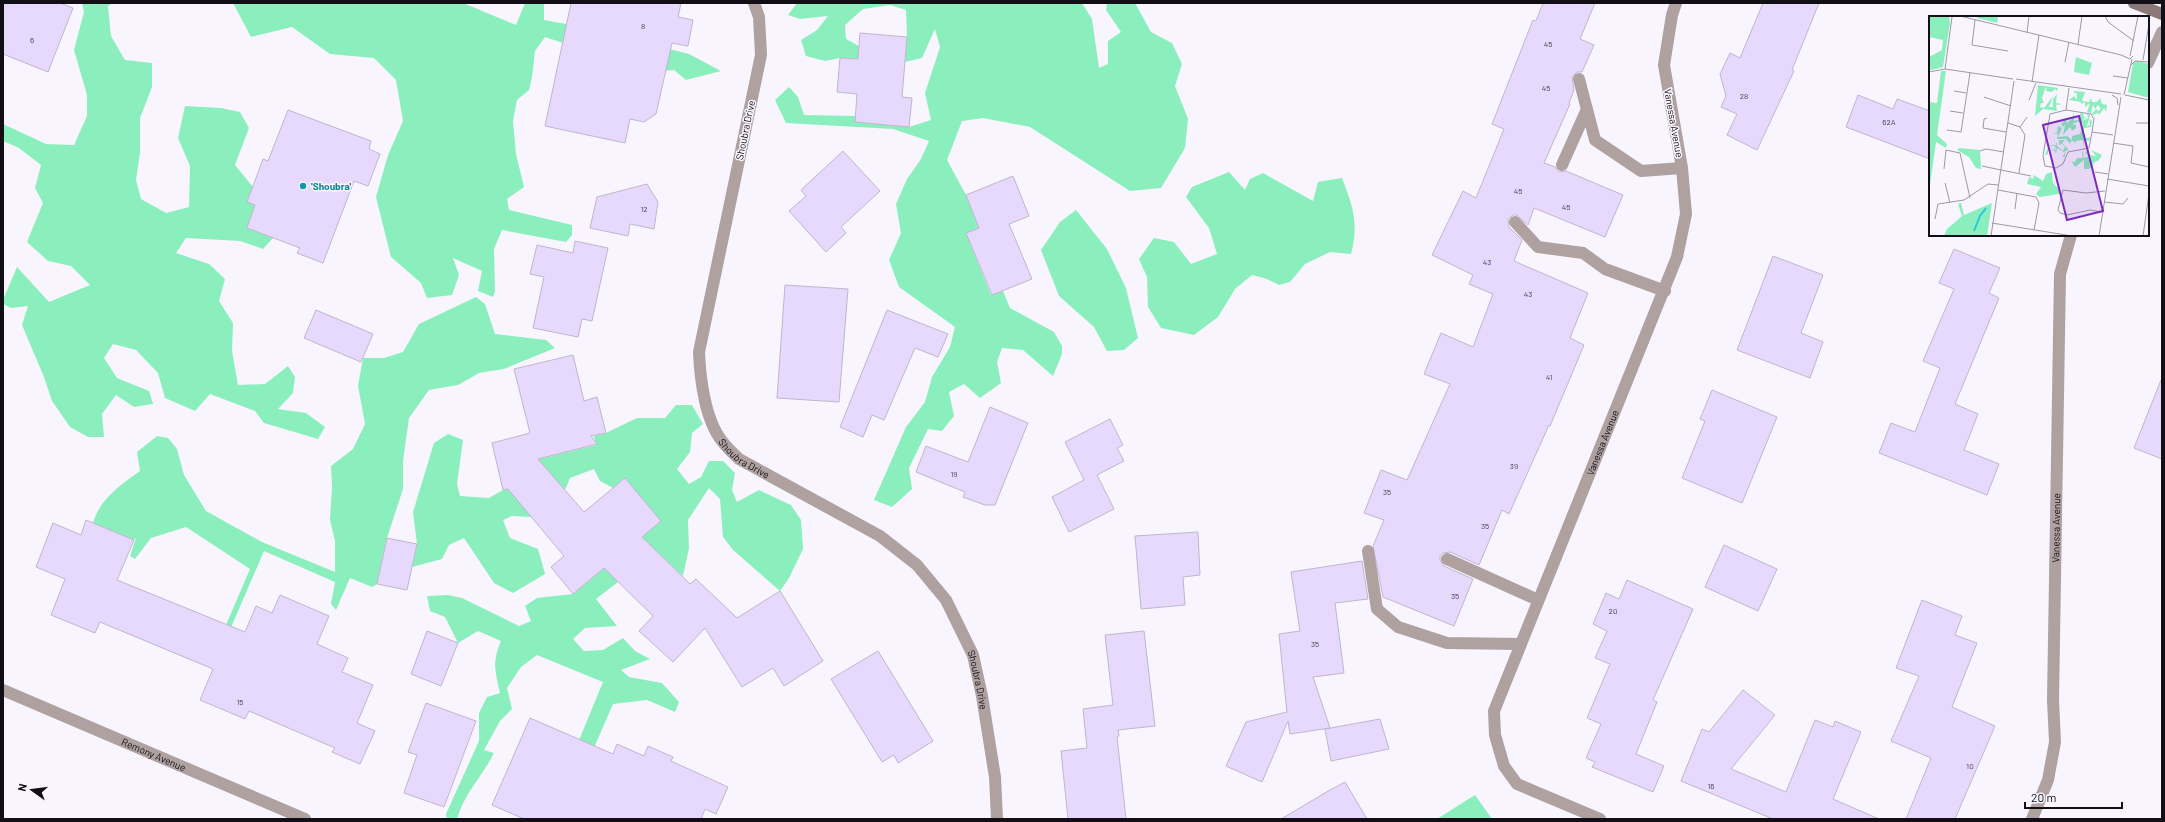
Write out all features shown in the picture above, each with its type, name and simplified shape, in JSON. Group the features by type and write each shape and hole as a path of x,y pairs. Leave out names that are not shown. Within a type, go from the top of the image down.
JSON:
{"main road":[{"path":"2134,3 2162,14"}],"street":[{"name":"Shoubra Drive","path":"754,3 759,17 761,55 700,352 700,380 712,420 721,440 739,458 880,536 917,565 946,600 973,655 982,696 995,777 997,819"},
{"name":"Vanessa Avenue","path":"1600,819 1517,784 1504,766 1495,735 1494,711 1678,257 1686,214 1682,168 1664,65 1672,14 1676,3"},
{"path":"2149,61 2162,32"},
{"path":"1579,79 1595,140 1641,171 1682,168"},
{"path":"1562,165 1586,109"},
{"path":"1515,222 1538,247 1583,253 1605,269 1665,291"},
{"name":"Vanessa Avenue","path":"2032,819 2048,780 2055,742 2053,700 2060,274 2071,236"},
{"path":"1368,551 1377,609 1398,627 1447,643 1521,644"},
{"path":"1447,559 1538,600"},
{"name":"Remony Avenue","path":"3,690 305,819"}],"green space":[{"path":"82,3 112,3 108,6 111,36 125,60 152,63 152,87 140,118 140,153 136,180 141,199 166,213 189,207 190,166 178,138 185,106 221,108 240,112 249,128 235,165 253,187 247,202 255,205 247,228 273,238 263,249 240,241 186,238 176,253 209,264 225,279 219,301 233,323 232,351 238,385 265,384 288,366 295,377 293,393 278,409 306,413 325,427 318,439 264,423 255,411 210,394 195,411 165,398 158,373 136,350 113,344 104,358 117,378 149,391 153,404 134,407 116,395 102,414 104,437 88,437 70,427 52,401 44,377 22,325 28,306 11,308 3,304 3,300 17,267 49,302 90,285 71,266 48,261 27,242 43,203 35,188 41,165 19,148 3,141 3,124 46,144 74,145 87,116 87,95 74,50 84,12"},
{"path":"233,3 463,3 516,25 525,3 544,3 544,20 577,26 689,54 721,71 686,80 674,70 661,70 628,64 545,37 535,51 529,90 517,100 513,121 516,154 524,187 507,199 509,210 572,225 572,235 566,242 502,230 494,249 495,291 493,297 478,291 482,271 453,258 459,275 452,295 427,298 421,283 391,257 376,197 388,155 403,121 396,80 374,58 330,54 292,27 251,37"},
{"path":"797,3 1082,3 1092,19 1099,68 1108,64 1108,41 1121,32 1106,10 1107,3 1135,3 1151,32 1172,43 1182,64 1175,86 1188,119 1185,148 1161,188 1130,191 1030,127 983,118 962,121 947,160 966,195 979,228 966,233 991,295 1003,291 1010,308 1054,332 1062,346 1062,354 1053,376 1023,350 1002,348 997,362 1001,383 980,398 964,384 949,392 954,416 942,431 928,429 909,468 912,489 892,507 874,500 906,427 925,402 932,377 950,347 955,327 899,287 889,260 901,233 896,204 907,179 921,159 929,141 893,129 786,123 775,100 789,87 798,97 804,115 855,116 855,122 909,127 931,120 925,93 940,47 935,29 922,58 905,62 907,37 906,10 890,5 863,9 845,25 846,39 859,46 858,59 840,58 825,61 806,56 801,40 817,30 828,16 800,19 788,15"},
{"path":"1229,172 1245,190 1250,179 1263,173 1313,201 1318,182 1342,178 1354,215 1355,233 1351,254 1330,252 1305,264 1290,282 1279,285 1267,279 1252,275 1235,289 1218,317 1194,335 1161,328 1148,307 1147,277 1139,259 1154,238 1174,242 1191,264 1217,254 1209,228 1186,197 1192,187"},
{"path":"1076,210 1107,249 1126,288 1138,338 1124,350 1107,351 1094,327 1059,296 1041,250 1060,222"},
{"path":"476,297 485,304 495,334 546,340 555,348 504,369 479,373 458,385 429,390 409,418 403,461 403,489 387,538 377,584 372,587 350,578 336,610 331,604 335,582 264,551 214,667 210,662 250,569 186,527 151,538 135,559 130,556 136,538 134,540 93,523 100,507 112,493 140,471 137,452 157,436 168,438 177,449 184,475 206,511 262,542 335,572 335,541 330,520 332,487 331,466 353,449 365,424 358,386 363,358 384,358 403,352 419,324"},
{"path":"676,405 692,405 703,424 692,433 690,452 677,469 689,484 701,477 709,461 723,461 735,473 732,490 737,502 759,490 791,505 801,520 803,549 789,578 780,591 733,550 723,537 720,499 709,488 688,520 689,548 683,576 652,547 618,582 596,599 617,626 585,628 573,639 584,651 603,650 623,638 635,651 650,659 621,670 629,677 662,683 679,702 675,712 647,700 613,704 583,773 575,750 603,682 537,655 521,667 507,688 512,709 500,721 484,750 494,753 464,801 457,819 447,819 446,814 479,741 479,713 487,697 500,693 495,661 501,641 478,631 458,643 445,617 430,611 427,596 448,595 462,598 519,626 531,621 525,606 537,598 573,594 660,521 625,478 613,488 600,481 594,469 570,478 565,490 532,517 512,516 503,520 510,538 538,549 545,574 513,593 494,583 464,538 449,545 442,559 412,567 417,544 413,512 434,443 448,434 463,440 457,484 460,496 489,498 503,490 532,483 527,462 596,445 594,436 606,433 637,418 665,418"},
{"path":"1475,795 1492,819 1437,819"}],"building":[{"path":"3,3 60,3 73,8 48,72 3,54"},
{"path":"571,3 681,3 678,17 693,20 688,46 672,43 656,114 644,122 630,119 625,143 545,126"},
{"path":"1543,3 1595,3 1580,39 1594,45 1582,72 1577,72 1572,77 1574,90 1569,103 1570,104 1544,163 1555,167 1559,172 1566,171 1623,195 1605,237 1534,208 1528,225 1517,215 1513,215 1508,219 1509,227 1522,240 1514,261 1588,293 1570,338 1584,345 1550,426 1549,425 1509,514 1502,510 1479,565 1450,552 1443,553 1440,556 1440,560 1444,566 1473,579 1454,626 1383,597 1373,546 1384,520 1364,513 1381,470 1407,480 1450,384 1424,374 1441,333 1473,347 1493,294 1469,284 1473,275 1432,255 1463,191 1476,198 1504,129 1492,124 1533,20 1536,21"},
{"path":"1763,3 1819,3 1792,70 1794,71 1757,150 1727,135 1737,114 1721,107 1726,96 1720,74 1730,53 1740,58"},
{"path":"860,33 907,37 902,97 912,98 909,127 855,122 857,94 837,92 840,58 858,59"},
{"path":"1858,95 1893,109 1897,99 1929,111 1929,159 1846,127"},
{"name":"'Shoubra'","path":"288,110 371,141 369,149 380,154 368,186 354,181 323,263 297,253 300,248 247,228 255,205 247,202 263,159 268,161"},
{"path":"843,151 880,191 841,227 846,233 826,252 789,211 806,196 801,190"},
{"path":"1013,176 1029,216 1009,224 1032,279 992,295 966,233 979,228 966,195"},
{"path":"647,184 658,202 654,229 630,224 628,236 590,228 597,197"},
{"path":"575,241 608,248 592,321 582,319 578,337 533,328 544,277 530,274 537,245 573,253"},
{"path":"1954,249 2000,268 1989,293 1999,298 1955,404 1978,414 1964,450 1999,464 1987,495 1879,453 1891,423 1915,432 1940,368 1923,361 1954,289 1939,283"},
{"path":"1773,256 1823,275 1801,333 1823,342 1810,378 1737,350"},
{"path":"785,285 848,289 839,402 777,398"},
{"path":"316,310 373,334 361,362 304,338"},
{"path":"887,310 948,334 938,357 915,348 884,420 872,415 863,437 840,427"},
{"path":"573,355 584,401 597,397 606,433 591,436 597,444 538,459 584,512 625,478 661,521 642,537 690,584 696,579 737,618 780,591 823,661 784,686 773,668 742,687 705,628 673,662 639,631 653,616 604,568 573,594 551,567 564,556 508,489 503,490 492,443 530,433 514,369"},
{"path":"2161,380 2162,381 2162,459 2134,448"},
{"path":"1712,390 1777,417 1742,503 1682,478 1705,421 1700,419"},
{"path":"990,407 1028,423 995,505 985,505 963,497 965,492 916,472 926,446 968,462"},
{"path":"1110,419 1123,445 1117,448 1124,461 1097,475 1114,509 1069,532 1052,497 1084,480 1065,442"},
{"path":"86,520 134,540 117,580 245,632 256,606 272,613 280,595 329,616 317,644 348,658 342,672 373,685 357,723 375,731 360,764 332,752 335,748 249,711 245,719 200,700 213,669 100,622 95,633 51,615 65,579 36,567 53,523 81,535"},
{"path":"1198,532 1200,575 1183,577 1185,605 1141,609 1135,536"},
{"path":"387,538 417,544 407,590 377,584"},
{"path":"1724,545 1777,569 1758,611 1705,587"},
{"path":"1362,561 1368,599 1335,603 1344,673 1313,677 1330,728 1290,734 1288,721 1262,782 1226,766 1246,722 1287,712 1279,634 1300,631 1291,572"},
{"path":"1627,580 1693,609 1653,700 1657,702 1636,754 1664,766 1653,792 1592,767 1595,762 1586,758 1601,724 1587,718 1610,664 1595,658 1607,631 1593,624 1606,593 1619,599"},
{"path":"1922,600 1962,616 1955,635 1977,643 1952,707 1995,726 1955,819 1906,819 1931,758 1891,741 1919,676 1896,668"},
{"path":"427,631 458,643 441,686 411,674"},
{"path":"1144,631 1155,726 1118,730 1119,736 1117,737 1126,819 1068,819 1061,751 1087,748 1083,709 1113,705 1105,635"},
{"path":"878,651 933,741 898,763 894,755 882,762 831,679"},
{"path":"1743,690 1775,715 1731,769 1786,792 1815,720 1833,727 1835,721 1861,732 1833,799 1879,819 1773,819 1681,781 1702,729 1709,732"},
{"path":"426,703 476,721 444,807 404,793 417,755 408,752"},
{"path":"530,718 613,754 617,744 644,756 648,746 673,757 671,761 728,787 716,814 705,809 701,819 524,819 492,805"},
{"path":"1380,719 1389,749 1331,761 1325,729"},
{"path":"1345,782 1367,819 1281,819 1330,790"}],"place":[{"name":"'Shoubra'","path":"303,186"}]}
